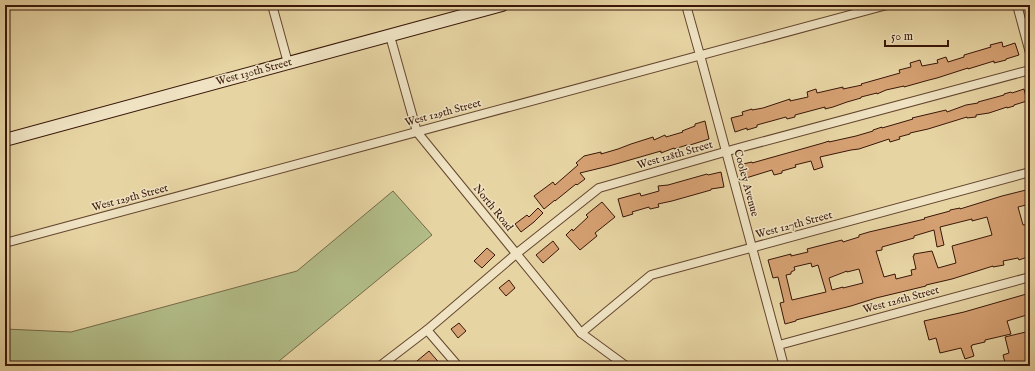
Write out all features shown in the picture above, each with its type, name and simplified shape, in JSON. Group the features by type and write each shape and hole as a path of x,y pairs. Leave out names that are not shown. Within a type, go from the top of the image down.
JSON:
{"main road":[{"name":"West 130th Street","path":"5,140 502,5"}],"street":[{"path":"272,5 288,63"},
{"name":"Cooley Avenue","path":"686,5 784,366"},
{"name":"West 129th Street","path":"5,243 887,5"},
{"path":"1017,5 1030,53"},
{"name":"North Road","path":"390,36 417,132 582,333 626,366"},
{"name":"West 128th Street","path":"380,366 427,330 516,254 599,188 1030,70"},
{"name":"West 127th Street","path":"582,333 651,275 1030,172"},
{"name":"West 126th Street","path":"778,345 1030,277"},
{"path":"427,330 458,366"}],"green space":[{"path":"393,191 432,235 273,366 5,366 5,329 71,332 297,271"}],"building":[{"path":"1002,42 1003,47 1015,43 1019,55 1006,60 994,63 994,61 904,87 886,90 833,107 825,109 825,107 795,115 795,117 787,119 786,117 757,125 757,127 747,130 747,128 735,132 731,118 743,115 742,112 763,108 790,99 790,101 808,97 807,92 816,89 817,93 843,87 843,89 862,85 861,84 900,73 899,70 911,67 910,63 920,60 922,66 938,63 937,60 946,57 948,62 964,57 964,55 991,47 990,45"},
{"path":"1024,89 1027,101 1014,106 910,133 899,137 900,139 890,142 889,139 859,149 820,157 823,167 814,170 811,161 795,165 796,167 782,171 782,173 774,175 772,170 746,178 743,164 752,163 829,141 856,136 913,119 912,118 946,110 947,112 966,105 978,103"},
{"path":"705,121 709,139 661,153 661,151 580,173 585,179 577,185 576,184 544,209 534,196 553,182 555,185 578,165 576,163 584,156 601,152 601,154 653,137 654,140 665,135 666,137 683,132 682,131 695,126 695,124"},
{"path":"721,172 724,187 711,189 658,204 659,207 650,209 649,207 632,212 633,214 623,217 618,199 640,193 641,196 659,191 658,186"},
{"path":"1030,189 1030,204 1018,207 1023,225 1030,224 1030,256 1019,260 1018,258 1003,261 1004,265 993,266 952,279 876,298 785,324 780,303 784,302 778,277 773,278 768,260 791,254 791,256 808,252 807,249 842,240 843,242 869,232 925,219 924,218 950,210 960,209","holes":["987,217 992,235 952,246 956,263 938,268 932,251 914,254 913,256 916,269 911,270 912,275 896,279 895,274 884,277 876,251 882,250 882,247 914,238 914,236 934,230 937,247 944,245 940,227","811,263 812,267 818,265 826,292 792,300 786,275 791,274 791,272 795,270 794,267","859,269 863,283 832,290 829,278"]},
{"path":"602,202 615,217 595,233 597,236 580,250 566,235 572,229 573,231 588,217 586,215"},
{"path":"538,208 543,213 521,232 515,224 527,215 529,217"},
{"path":"553,241 559,249 543,263 536,255"},
{"path":"487,248 495,255 482,268 474,261"},
{"path":"509,280 515,288 506,296 499,288"},
{"path":"1030,293 1030,314 1007,321 1011,334 985,340 985,342 972,345 974,356 965,359 961,348 940,353 936,338 929,340 924,321 964,312"},
{"path":"459,323 466,331 458,338 451,329"},
{"path":"1030,331 1030,366 1006,366 1003,355 1009,353 1005,337"},
{"path":"429,351 442,366 411,366"}]}
